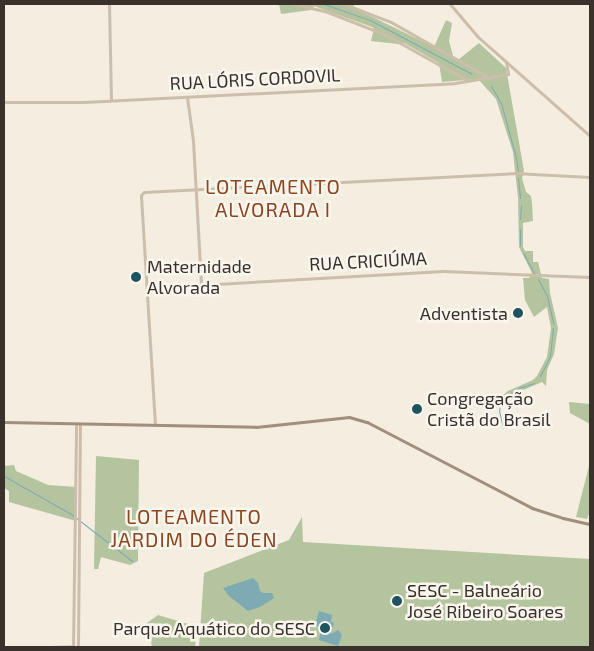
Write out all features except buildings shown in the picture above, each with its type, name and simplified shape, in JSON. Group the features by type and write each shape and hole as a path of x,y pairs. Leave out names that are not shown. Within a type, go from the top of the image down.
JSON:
{"main road":[{"path":"4,422 256,426 349,417 367,422 532,508 590,524"}],"street":[{"path":"109,4 111,100"},
{"path":"294,4 316,8 381,33 468,81"},
{"path":"344,4 391,22 489,78"},
{"path":"450,4 472,31 590,136"},
{"name":"RUA LÓRIS CORDOVIL","path":"4,102 187,97 455,83 508,74 506,62"},
{"path":"454,73 457,78 455,83"},
{"path":"187,97 192,123 200,283"},
{"path":"155,425 142,195 146,191 505,174 590,177"},
{"name":"RUA CRICIÚMA","path":"148,288 200,283 444,271 590,277"},
{"path":"76,647 74,584 78,424"},
{"path":"76,647 79,585 78,424"},
{"path":"49,647 76,647"}],"green space":[{"path":"279,4 353,4 354,8 434,47 446,20 452,23 449,41 454,59 458,60 479,43 506,68 524,171 522,178 526,192 531,196 532,203 533,221 523,223 523,247 525,251 533,251 533,262 538,262 542,278 549,279 550,293 558,328 554,354 547,370 546,386 542,382 512,395 503,404 498,404 498,399 508,391 533,380 537,376 547,357 551,328 547,307 534,317 525,300 523,278 529,278 532,273 519,247 518,198 513,152 496,99 478,79 442,82 439,63 404,43 371,41 374,29 372,27 314,6 311,10 281,14"},
{"path":"569,402 590,404 590,424 570,413"},
{"path":"96,456 139,460 138,561 130,565 101,557 98,569 94,569"},
{"path":"590,462 590,511 587,519 576,517"},
{"path":"14,465 16,471 48,485 76,487 76,521 9,502 9,491 4,488 4,466"},
{"name":"SESC - Balneário José Ribeiro Soares","path":"302,517 303,542 590,559 590,647 199,647 204,573 289,540"},
{"path":"158,615 198,627 195,647 152,647 147,623"}],"water":[{"path":"253,578 258,583 260,591 272,593 274,598 260,607 248,611 229,596 223,588"},
{"name":"Parque Aquático do SESC","path":"319,611 332,615 331,622 334,623 333,627 329,628 329,631 331,634 338,630 342,635 338,646 319,640 321,629 315,625"}],"waterway":[{"path":"324,4 370,20 472,74"},
{"path":"491,86 501,103 518,171"},
{"path":"518,178 520,198"},
{"path":"520,219 521,205"},
{"path":"520,229 520,245"},
{"path":"523,253 534,273"},
{"path":"538,279 547,296 553,323"},
{"path":"540,376 550,356 553,328"},
{"path":"503,428 499,411 501,398 519,388 534,383"},
{"path":"4,476 71,514 132,561"}],"place":[{"name":"Maternidade Alvorada","path":"136,277"},
{"name":"Adventista","path":"518,313"},
{"name":"Congregação Cristã do Brasil","path":"417,409"},
{"name":"SESC - Balneário José Ribeiro Soares","path":"397,601"},
{"name":"Parque Aquático do SESC","path":"325,628"}],"district":[{"name":"LOTEAMENTO ALVORADA I","path":"273,198"},
{"name":"LOTEAMENTO JARDIM DO ÉDEN","path":"194,528"}]}
